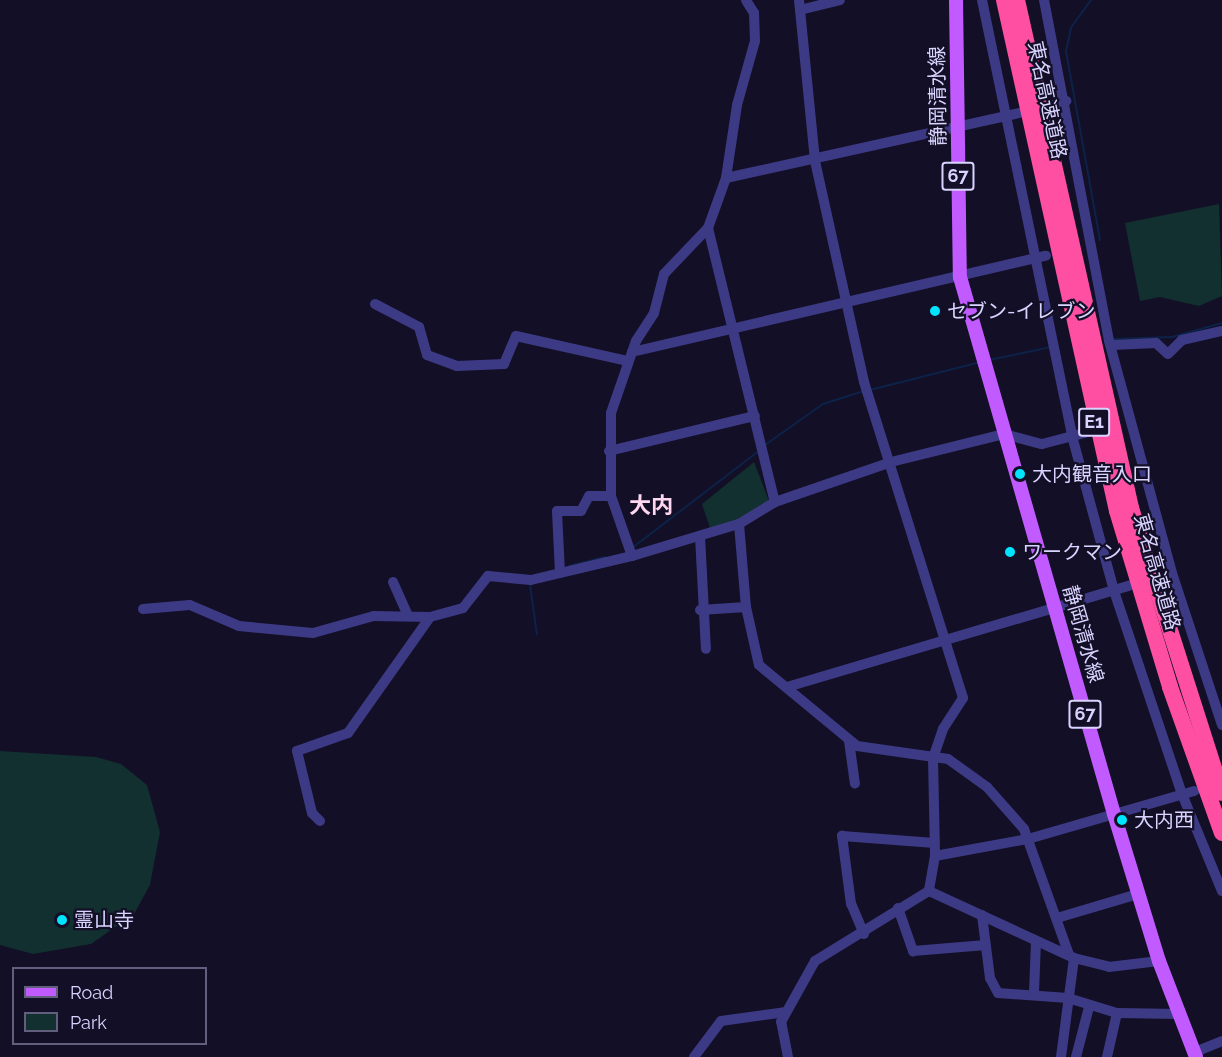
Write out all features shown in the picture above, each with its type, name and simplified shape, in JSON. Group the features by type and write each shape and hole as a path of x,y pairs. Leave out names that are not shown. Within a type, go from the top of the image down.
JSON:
{"highway":[{"name":"東名高速道路","path":"1004,0 1114,500 1170,687 1222,833"},
{"name":"東名高速道路","path":"1017,0 1131,508 1222,793"}],"main road":[{"name":"静岡清水線","path":"956,0 960,277 1138,894 1159,961 1196,1056"}],"street":[{"path":"632,556 611,496 609,451 611,413 630,356 654,313 664,274 708,228 726,178 737,105 755,41 754,13 746,0"},
{"path":"840,0 799,5 815,161 868,398 891,462 963,699 943,729 933,758 935,856 929,891"},
{"path":"982,0 1033,259 1072,436 1114,591 1182,794 1222,891"},
{"path":"1044,0 1095,245 1110,340 1133,420 1167,575 1222,724"},
{"path":"1053,105 1066,101"},
{"path":"726,178 815,161 1018,113"},
{"path":"708,228 735,329 775,502"},
{"path":"1083,248 1095,245"},
{"path":"375,304 419,327 427,355 457,366 504,364 516,336 630,356 1046,256"},
{"path":"1110,340 1156,343 1167,354 1182,340 1222,331"},
{"path":"609,451 755,416"},
{"path":"1119,423 1133,420"},
{"path":"143,609 190,605 239,626 313,633 374,616 430,617 464,608 488,576 531,580 632,556 738,524 775,502 891,462 1004,434 1042,444 1088,432"},
{"path":"560,573 558,511 581,511 589,496 611,496"},
{"path":"738,524 746,607 759,665 849,741 948,759 982,783 1028,839 1072,957 1061,1057"},
{"path":"700,536 700,610 706,649"},
{"path":"393,582 408,616"},
{"path":"787,687 1054,606 1129,586"},
{"path":"700,610 746,607"},
{"path":"320,821 312,813 297,751 348,733 430,617"},
{"path":"849,741 855,784"},
{"path":"935,856 1028,839 1194,791"},
{"path":"864,934 851,904 842,836 935,843"},
{"path":"789,1057 781,1022 815,961 864,934 898,909 929,891"},
{"path":"929,891 1072,957 1108,967 1159,961"},
{"path":"1057,918 1138,894"},
{"path":"898,909 913,951 986,945"},
{"path":"981,915 998,993 1034,993 1068,998 1089,1007 1117,1013 1179,1014"},
{"path":"1034,993 1036,941"},
{"path":"1076,1057 1089,1007"},
{"path":"694,1057 721,1022 786,1012"},
{"path":"1107,1057 1117,1013"},
{"path":"1196,1056 1222,1041"}],"green space":[{"path":"1219,204 1222,296 1199,306 1160,297 1140,301 1125,223"},
{"path":"754,462 769,501 737,521 710,528 702,504"},
{"path":"0,751 96,757 121,764 147,785 160,832 150,885 134,914 91,944 33,954 0,945"}],"waterway":[{"path":"1091,0 1071,28 1066,51 1100,240"},
{"path":"1113,339 1172,337 1222,323"},
{"path":"989,360 1051,347"},
{"path":"870,390 981,362"},
{"path":"765,445 823,404 864,391"},
{"path":"632,548 759,451"},
{"path":"569,566 605,557"},
{"path":"530,585 537,635"}],"place":[{"name":"セブン-イレブン","path":"935,311"},
{"name":"大内観音入口","path":"1020,474"},
{"name":"ワークマン","path":"1010,552"},
{"name":"大内西","path":"1122,820"},
{"name":"霊山寺","path":"62,920"}],"district":[{"name":"大内","path":"651,506"}]}
